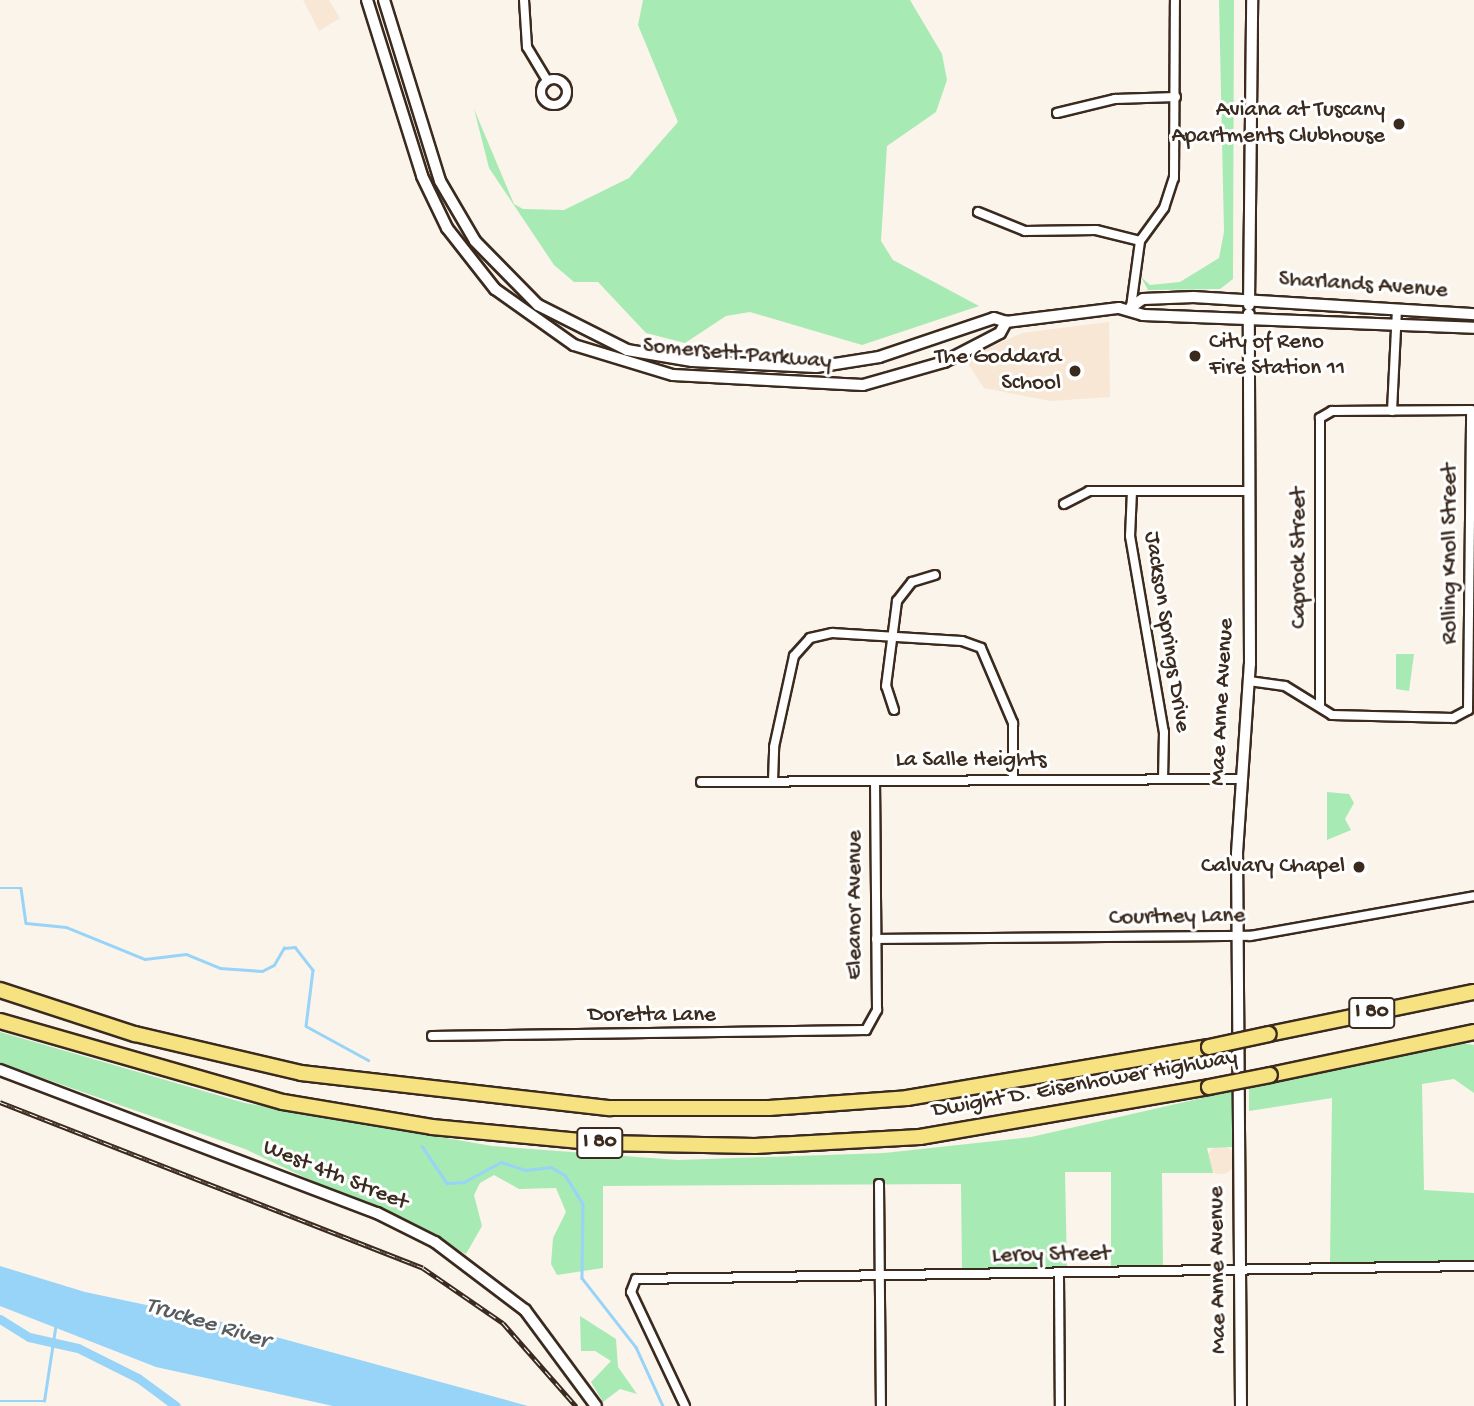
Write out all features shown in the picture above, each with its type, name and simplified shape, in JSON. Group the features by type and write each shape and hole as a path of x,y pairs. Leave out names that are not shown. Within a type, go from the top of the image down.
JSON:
{"highway":[{"name":"Dwight D. Eisenhower Highway","path":"0,990 135,1034 301,1073 610,1108 769,1108 907,1098 1209,1047 1474,992"},
{"name":"Dwight D. Eisenhower Highway","path":"0,1021 283,1102 432,1127 601,1143 755,1146 920,1137 1209,1087 1474,1032"}],"main road":[{"name":"Somersett Parkway","path":"367,0 422,176 447,228 503,296 574,345 673,375 863,385 944,362 1000,333 1006,322"},
{"name":"Somersett Parkway","path":"384,0 434,165 455,212 508,280 572,326 649,355 791,368 859,362 994,318 1006,322 1131,307 1149,299 1248,300"},
{"name":"Mae Anne Avenue","path":"1249,314 1252,0"},
{"name":"Sharlands Avenue","path":"1248,300 1474,314"},
{"name":"Somersett Parkway","path":"1131,307 1143,314 1249,314"},
{"name":"Sharlands Avenue","path":"1249,314 1474,328"},
{"name":"West 4th Street","path":"0,1070 377,1213 435,1242 525,1310 596,1406"}],"street":[{"path":"524,0 527,45 547,80"},
{"path":"1131,307 1140,242 1164,208 1174,178 1175,0"},
{"path":"1056,113 1115,99 1176,97"},
{"path":"978,212 1025,231 1096,230 1140,242"},
{"path":"1392,411 1397,309"},
{"name":"Mae Anne Avenue","path":"1241,1406 1237,937 1241,779 1249,681 1249,314"},
{"name":"Rolling Knoll Street","path":"1320,706 1332,715 1453,718 1468,710 1471,410 1392,411"},
{"name":"Caprock Street","path":"1320,706 1318,425 1325,413 1392,411"},
{"name":"Jackson Springs Drive","path":"1132,491 1130,536 1164,732 1163,779"},
{"path":"1064,503 1082,492 1249,491"},
{"path":"894,710 886,694 899,596 912,582 934,575"},
{"path":"773,781 776,731 798,648 824,633 891,641 968,642 986,653 1013,723 1013,780"},
{"path":"1249,681 1285,686 1320,706"},
{"name":"La Salle Heights","path":"701,782 1241,779"},
{"name":"Eleanor Avenue","path":"871,1027 876,939 875,781"},
{"name":"Courtney Lane","path":"876,939 1237,937 1474,896"},
{"name":"Doretta Lane","path":"432,1036 844,1034 871,1027"},
{"path":"879,1184 881,1406"},
{"name":"Leroy Street","path":"685,1406 629,1283 1474,1266"},
{"path":"1059,1276 1060,1406"}],"shaded area":[{"path":"303,0 329,0 340,18 319,31"},
{"path":"1109,322 1110,397 1050,401 984,388 965,359 1022,333"},
{"path":"1221,1146 1231,1150 1235,1160 1231,1170 1221,1174 1211,1170 1207,1160 1211,1150"}],"green space":[{"path":"643,0 910,0 942,54 947,80 936,112 887,146 881,241 893,260 979,306 862,345 750,312 726,316 685,343 646,333 598,282 574,282 554,265 489,168 474,109 514,204 523,209 564,210 629,178 678,122 638,25"},
{"path":"1219,0 1234,0 1233,279 1220,289 1148,290 1141,277 1150,285 1180,282 1219,258 1224,232"},
{"path":"1396,654 1414,654 1409,691 1396,689"},
{"path":"1327,792 1349,794 1354,803 1345,819 1351,830 1327,840"},
{"path":"0,1032 245,1103 492,1146 678,1160 884,1153 1031,1137 1233,1091 1233,1147 1207,1148 1213,1173 1162,1173 1163,1268 1111,1270 1111,1172 1065,1172 1067,1269 962,1271 961,1184 603,1186 603,1268 557,1275 551,1264 553,1238 566,1212 556,1188 519,1189 494,1175 480,1183 474,1195 482,1226 466,1254 245,1149 0,1063"},
{"path":"1461,1043 1474,1045 1474,1093 1454,1079 1422,1084 1424,1190 1474,1193 1474,1261 1330,1263 1332,1098 1249,1111 1249,1087"},
{"path":"580,1316 616,1339 618,1367 637,1394 620,1389 603,1402 591,1382 611,1361 595,1351 581,1351"}],"water":[{"name":"Truckee River","path":"0,1266 85,1292 203,1317 528,1406 333,1406 156,1367 0,1306"}],"waterway":[{"path":"0,888 21,888 26,923 66,927 145,959 186,954 220,968 262,971 274,965 284,948 295,947 313,970 306,1026 368,1060"},
{"path":"422,1146 447,1183 464,1182 501,1162 526,1170 551,1167 565,1175 583,1204 582,1278 636,1347 663,1406"},
{"path":"0,1319 29,1337 78,1348 138,1378 176,1406"},
{"path":"0,1401 44,1401 56,1323"}],"railway":[{"path":"0,1102 423,1268 503,1323 576,1406"}],"place":[{"name":"Aviana at Tuscany Apartments Clubhouse","path":"1399,124"},
{"name":"City of Reno Fire Station 11","path":"1195,356"},
{"name":"The Goddard School","path":"1075,371"},
{"name":"Calvary Chapel","path":"1359,867"}]}
